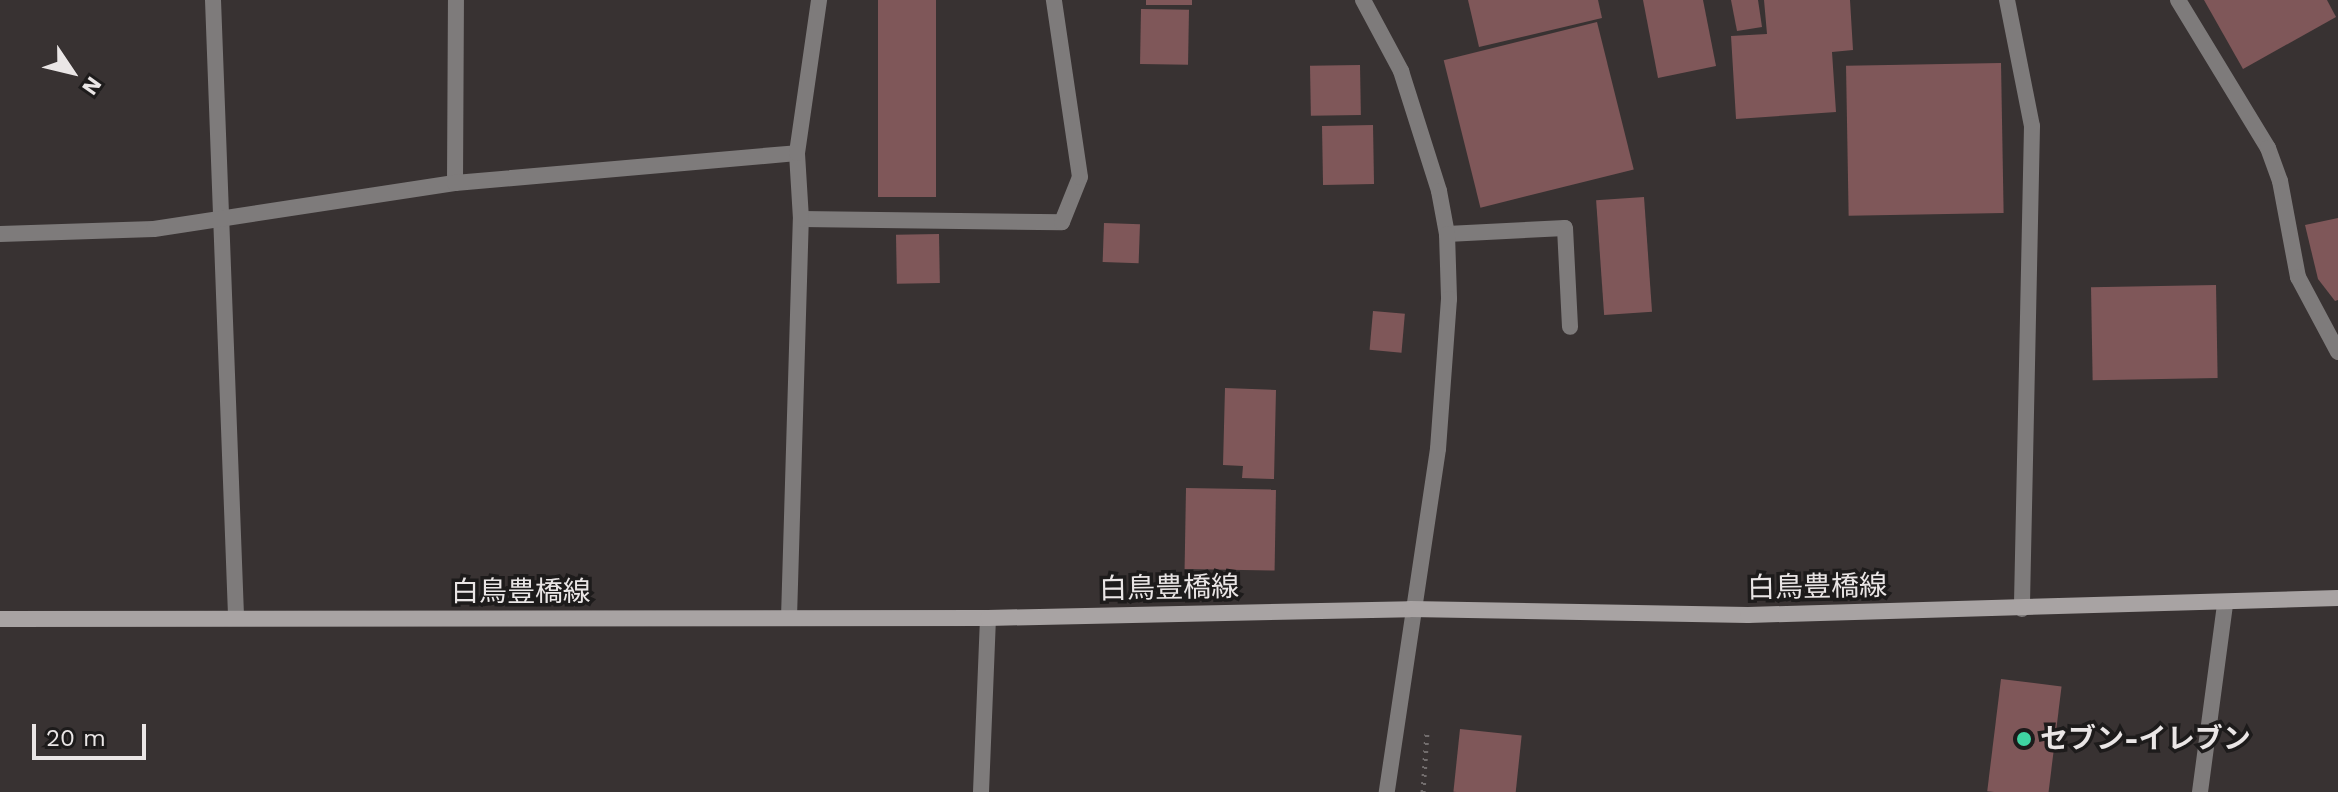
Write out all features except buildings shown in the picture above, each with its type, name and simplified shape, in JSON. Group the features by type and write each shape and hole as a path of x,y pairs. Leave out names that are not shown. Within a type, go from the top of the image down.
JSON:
{"main road":[{"name":"白鳥豊橋線","path":"0,619 236,616 988,618 1410,609 1748,615 2225,605 2338,598"}],"street":[{"path":"213,0 224,217 236,616"},
{"path":"455,183 456,0"},
{"path":"789,618 801,219 797,153 819,0"},
{"path":"801,219 1062,222 1080,177 1054,0"},
{"path":"1363,0 1401,71 1439,191 1447,234 1449,299 1438,449 1410,609 1387,792"},
{"path":"2007,0 2032,126 2022,609"},
{"path":"2178,0 2268,148 2280,181 2298,277 2338,352"},
{"path":"0,234 154,229 455,183 797,153"},
{"path":"1447,234 1565,228 1570,327"},
{"path":"2200,792 2225,605"},
{"path":"981,792 988,618"}],"place":[{"name":"セブン-イレブン","path":"2024,739"}]}
